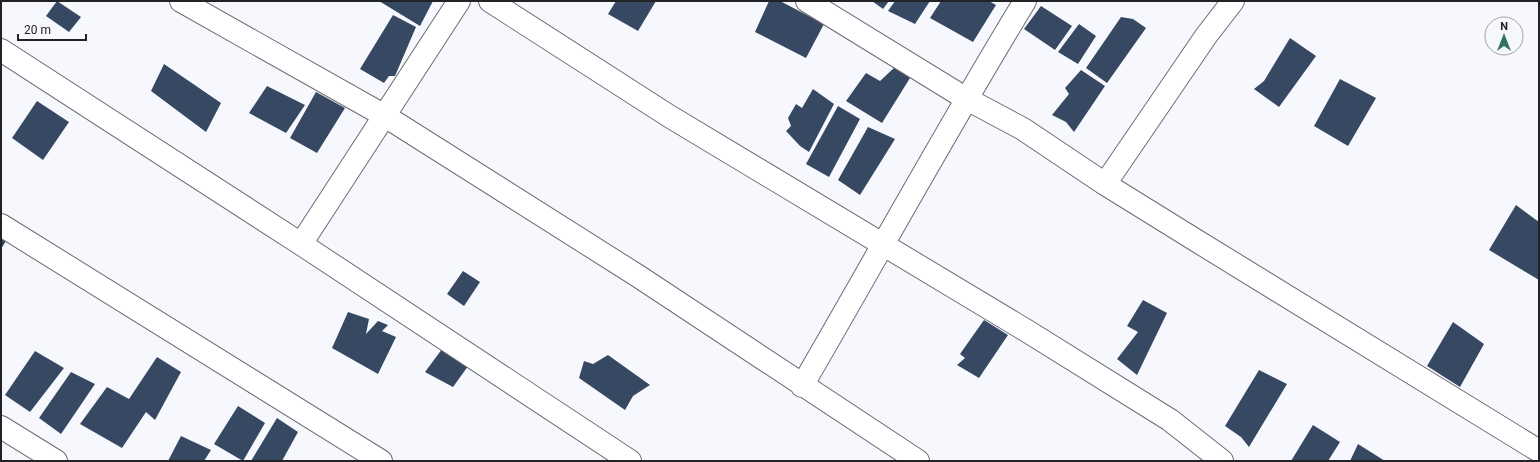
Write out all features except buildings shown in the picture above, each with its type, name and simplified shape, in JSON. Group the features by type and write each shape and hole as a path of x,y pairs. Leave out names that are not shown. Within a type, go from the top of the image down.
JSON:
{"street":[{"path":"182,1 385,116 638,276 802,386 918,461"},
{"path":"302,244 459,1"},
{"path":"490,1 669,116 884,245 1170,420 1222,461"},
{"path":"807,1 965,98 1023,129 1105,184 1539,451"},
{"path":"802,386 884,245 965,98 1025,1"},
{"path":"1105,184 1206,36 1233,1"},
{"path":"1,50 302,244 630,461"},
{"path":"1,225 381,461"},
{"path":"1,427 56,461"}]}
